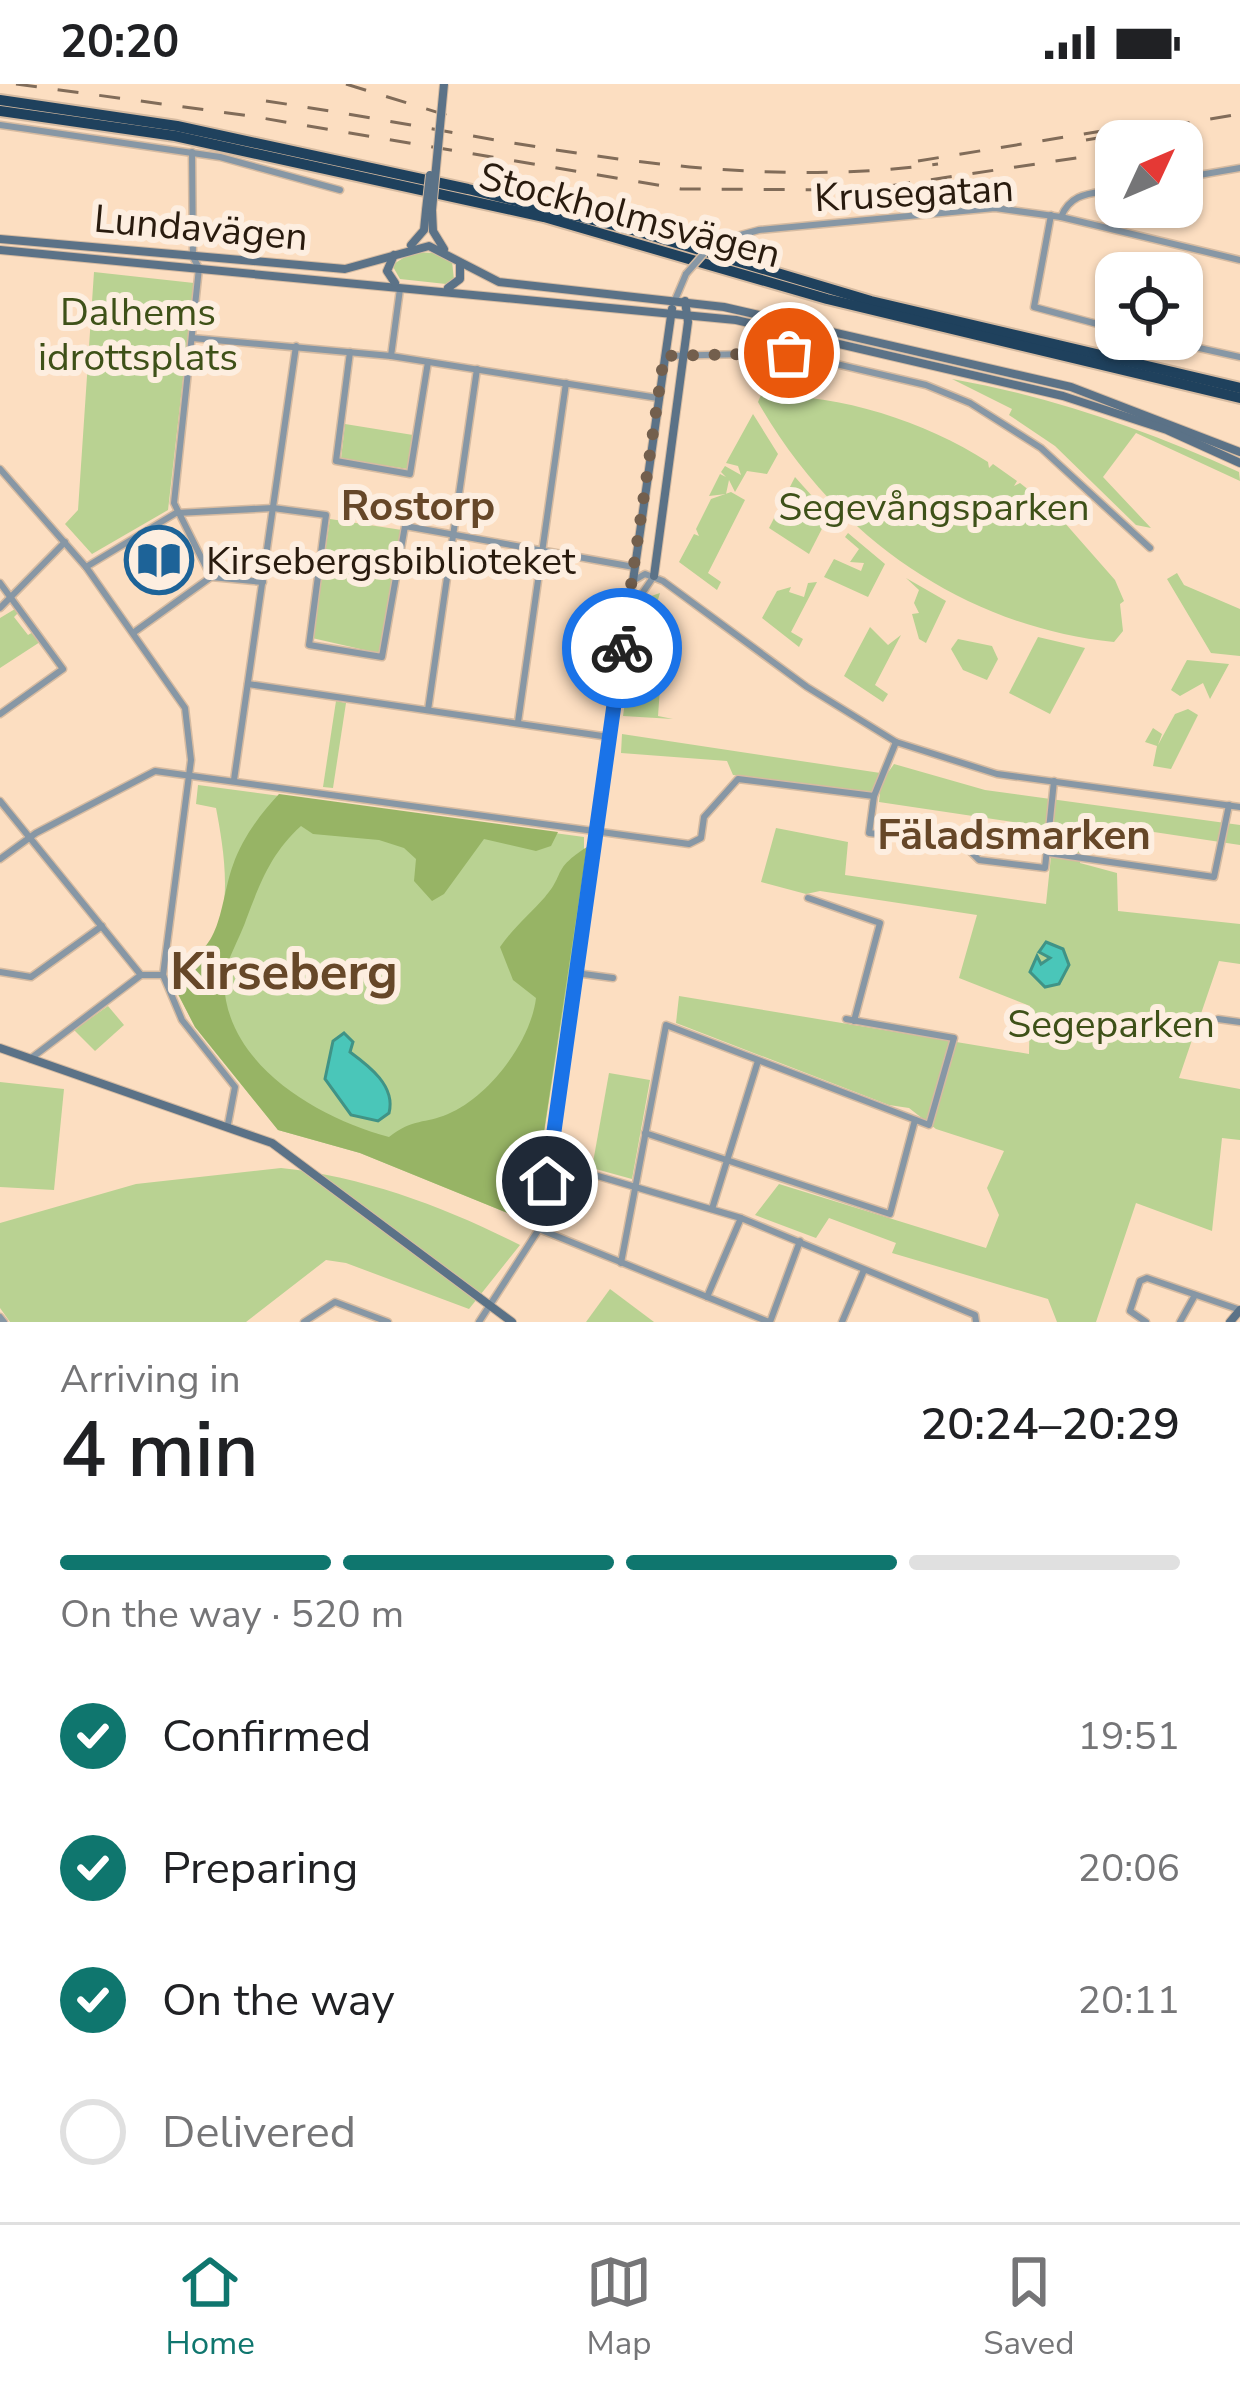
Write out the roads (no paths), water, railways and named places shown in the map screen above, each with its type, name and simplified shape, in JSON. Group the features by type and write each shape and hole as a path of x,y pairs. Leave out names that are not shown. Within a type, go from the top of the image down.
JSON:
{"highway":[{"name":"Stockholmsvägen","path":"0,100 177,126 490,194 871,301 1240,384"},
{"name":"Stockholmsvägen","path":"0,111 175,136 544,217 827,299 1240,401"}],"main road":[{"path":"399,285 387,271 399,252 424,230 442,84"},
{"path":"429,210 433,231 450,254"},
{"name":"Lundavägen","path":"0,239 345,269 429,246 499,282 680,301 1071,387 1240,452"},
{"name":"Lundavägen","path":"0,250 736,320 1063,396 1167,430 1240,464"},
{"path":"446,289 460,279 459,260"},
{"path":"633,581 671,312 680,301 689,315 653,579"},
{"path":"0,1048 228,1124 291,1156 512,1322"},
{"path":"1230,1322 1240,1310"}],"street":[{"path":"0,125 192,152 340,190"},
{"path":"192,152 193,257 199,268 176,513 211,577"},
{"path":"1203,174 1240,168"},
{"path":"1095,193 1067,202 1056,216 1034,307 1095,323"},
{"name":"Krusegatan","path":"680,301 686,274 714,242 759,230 978,210 1056,216 1240,260"},
{"path":"391,356 399,285"},
{"path":"192,338 391,356 658,398"},
{"path":"234,780 296,346"},
{"path":"1203,349 1240,358"},
{"path":"350,352 335,461 412,473 428,362"},
{"path":"664,356 789,353 926,385 970,403 1041,448 1150,548"},
{"path":"428,711 477,370"},
{"path":"518,722 566,383"},
{"path":"0,469 86,567 184,708 193,742 163,975 182,1020 234,1084 228,1124"},
{"path":"86,567 176,513 273,508 326,515 309,645 382,657 405,526 634,566"},
{"path":"0,608 65,542"},
{"path":"133,633 211,577 263,582"},
{"path":"627,616 642,588 653,579"},
{"path":"633,581 653,579 857,722 896,742 991,772 1240,807"},
{"path":"633,581 642,588"},
{"path":"479,1322 539,1229 633,581"},
{"path":"0,583 63,669 57,679 0,714"},
{"path":"248,684 609,736"},
{"path":"896,742 874,796 869,833 938,841 968,848 983,860 1045,868 1054,782"},
{"path":"0,859 29,837 141,776 189,773 696,842 704,817 737,779 874,796"},
{"path":"0,801 141,975"},
{"path":"1047,853 1214,877 1228,805"},
{"path":"621,1263 666,1025 928,1125 954,1038 850,1020 880,923 808,898"},
{"path":"0,972 31,977 102,926"},
{"path":"576,974 613,978"},
{"path":"30,1059 141,975 163,975"},
{"path":"1218,1019 1240,1022"},
{"path":"712,1208 758,1061"},
{"path":"645,1132 890,1214 915,1120"},
{"path":"550,1162 741,1218 975,1316 976,1322"},
{"path":"707,1297 741,1218"},
{"path":"539,1229 769,1322 800,1241"},
{"path":"842,1322 864,1270"},
{"path":"1146,1322 1130,1311 1144,1279 1240,1310"},
{"path":"1180,1322 1195,1295"},
{"path":"304,1322 334,1302 388,1322"}],"water":[{"path":"1046,942 1063,949 1069,965 1059,984 1045,987 1030,972 1037,956 1041,964 1050,958 1039,952"},
{"path":"344,1033 353,1042 350,1052 389,1094 389,1113 378,1121 351,1115 325,1079 333,1041"}],"railway":[{"path":"16,84 250,116 681,189 862,190 1095,155"},
{"path":"346,84 449,116"},
{"path":"266,101 517,144 684,166 853,172 938,164"},
{"path":"1086,140 1240,114"},
{"path":"918,161 1095,132"}],"place":[{"name":"Kirsebergsbiblioteket","path":"159,560"}],"district":[{"name":"Rostorp","path":"418,505"},
{"name":"Fäladsmarken","path":"1014,834"},
{"name":"Kirseberg","path":"284,971"}],"park label":[{"name":"Dalhems idrottsplats","path":"138,334"},
{"name":"Segevångsparken","path":"934,506"},
{"name":"Segeparken","path":"1111,1023"}]}
